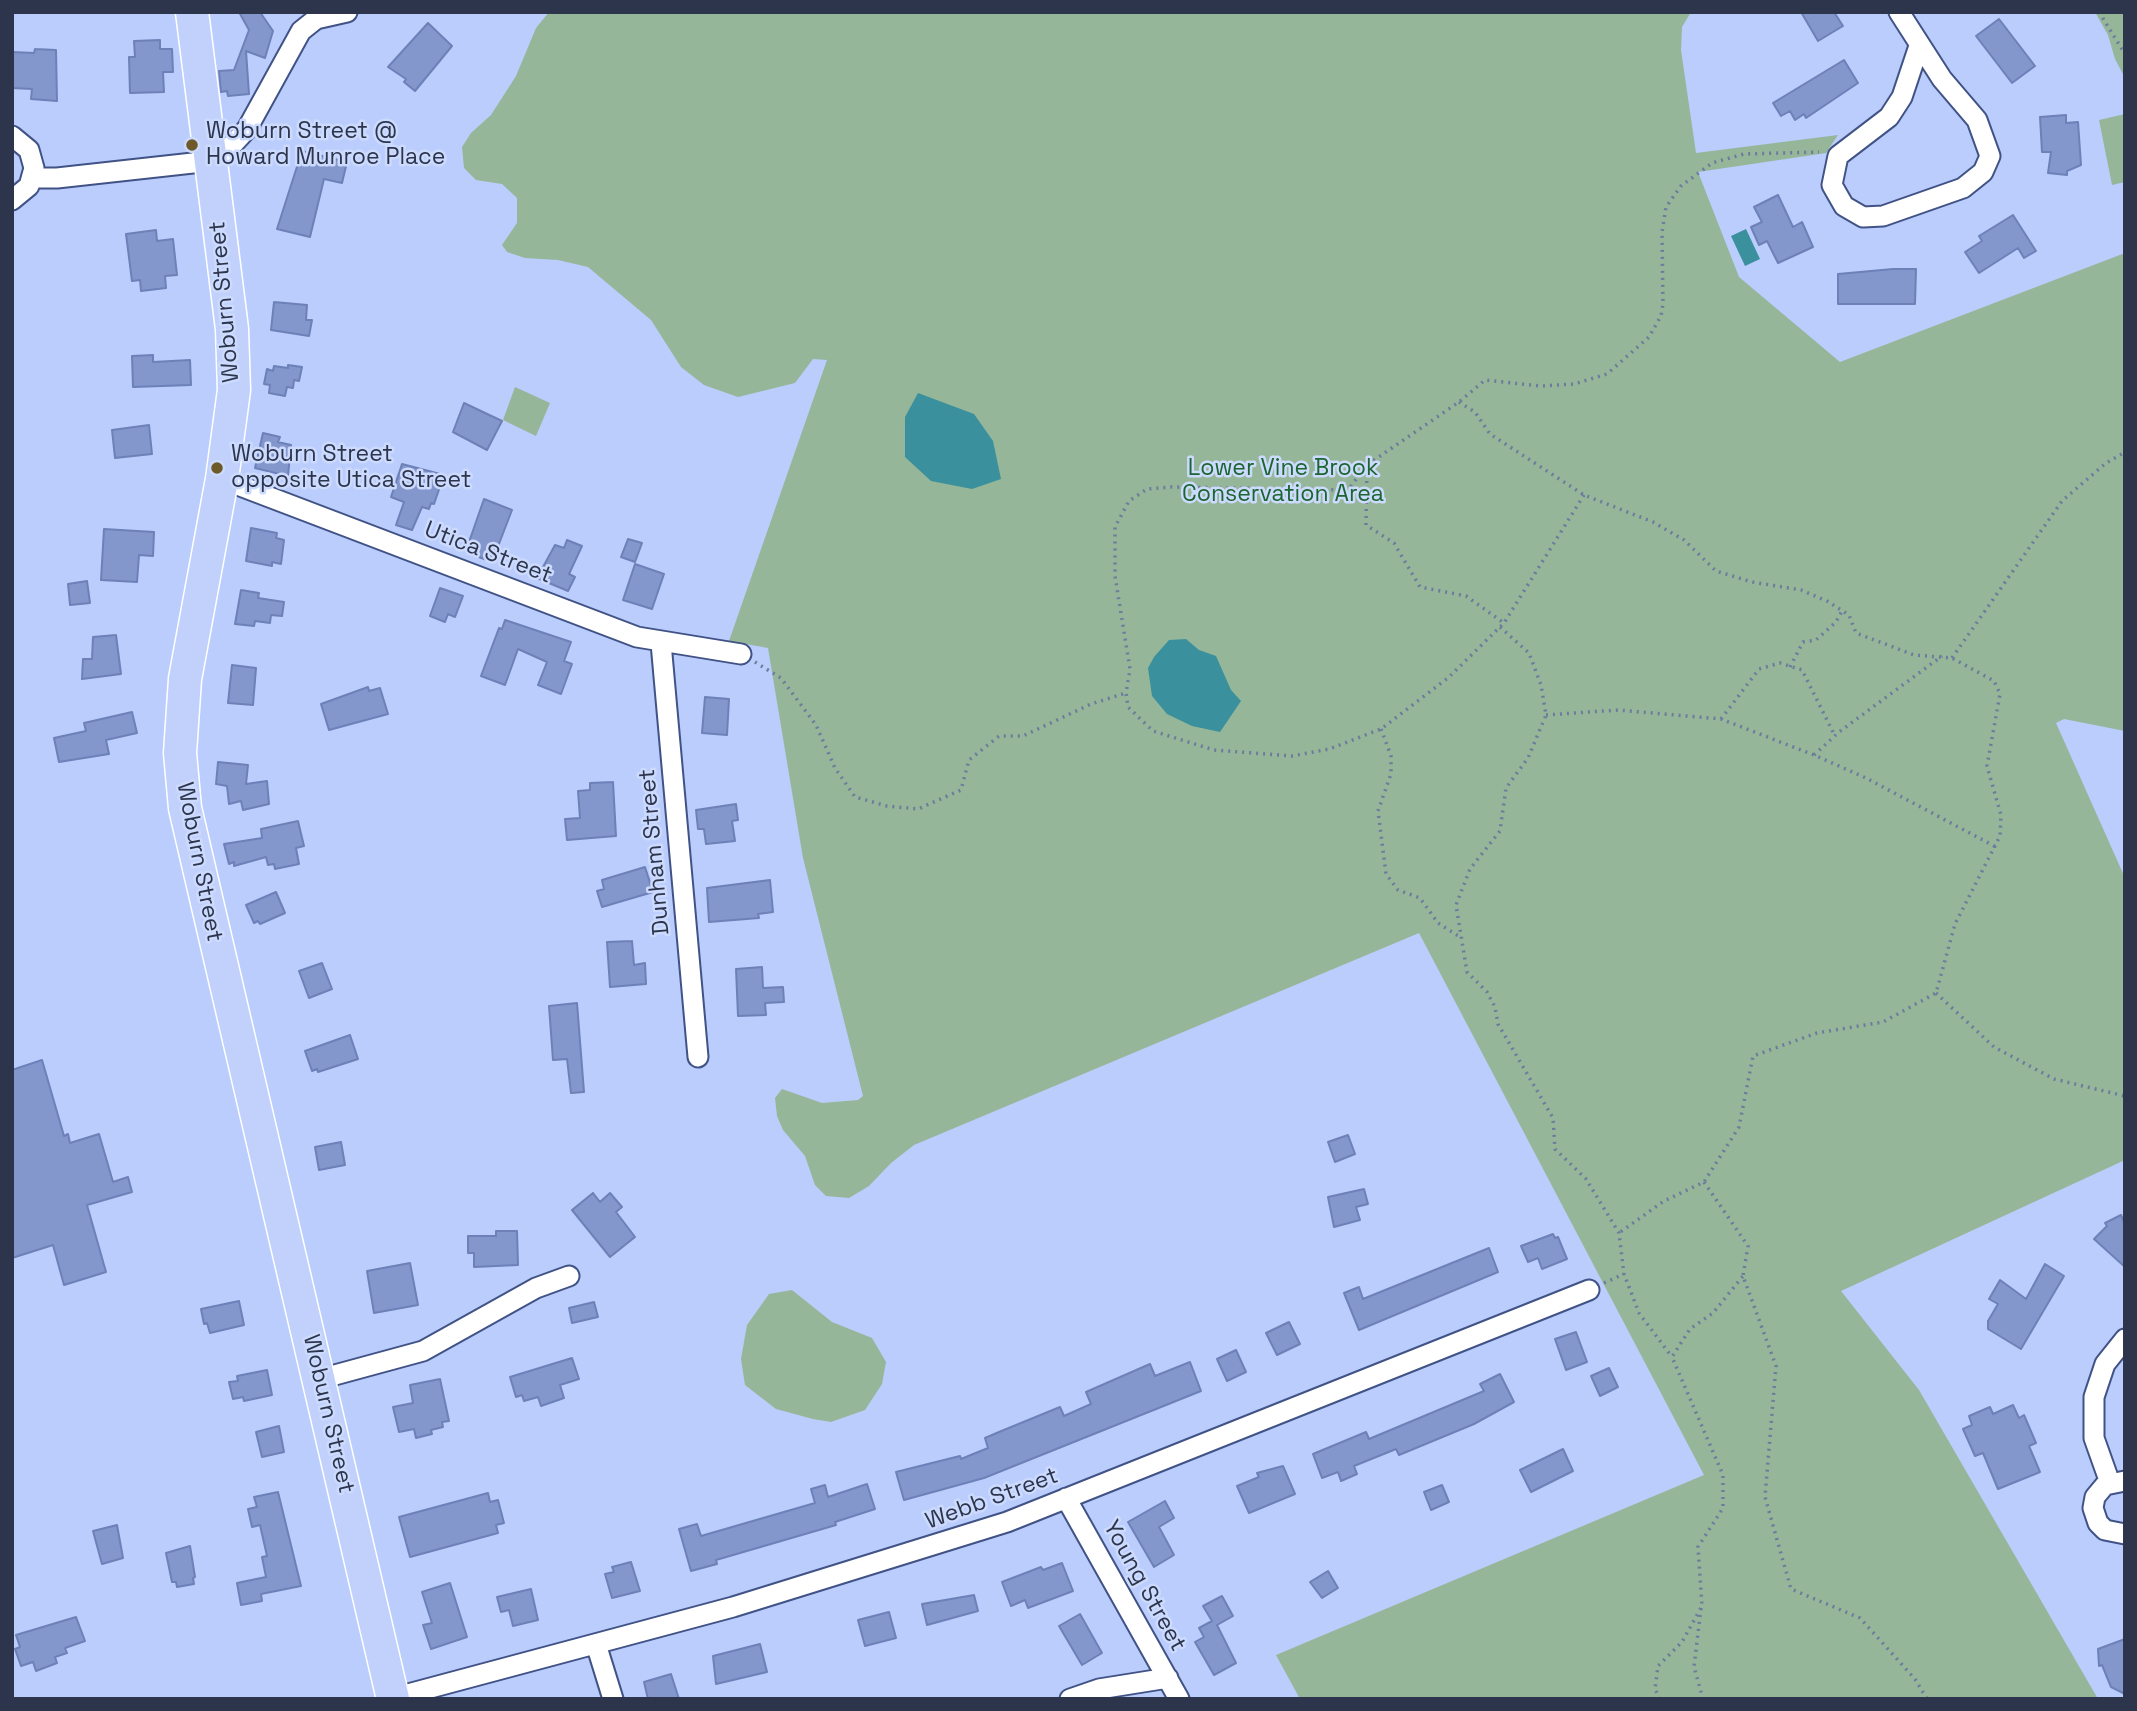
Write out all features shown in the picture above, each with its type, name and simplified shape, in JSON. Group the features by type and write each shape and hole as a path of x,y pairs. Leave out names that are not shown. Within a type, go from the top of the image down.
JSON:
{"main road":[{"name":"Woburn Street","path":"192,12 233,344 234,397 222,479 185,680 180,753 185,808 393,1699"}],"street":[{"path":"33,178 57,178 211,162 233,146 247,129 301,31 316,19 347,12"},
{"path":"1899,12 1919,46 1977,120 1990,156 1983,172 1963,188 1883,216 1863,217 1844,206 1832,185 1838,156 1889,117 1902,97 1919,46"},
{"path":"12,136 29,149 34,168 33,178 24,193 12,200"},
{"name":"Utica Street","path":"222,479 637,637 741,654"},
{"name":"Dunham Street","path":"661,643 698,1057"},
{"path":"320,1379 423,1351 536,1288 569,1276"},
{"name":"Webb Street","path":"393,1699 900,1557 1007,1522 1589,1290"},
{"path":"2125,1339 2105,1364 2094,1397 2094,1438 2117,1482 2095,1497 2094,1513 2105,1530 2125,1534"},
{"name":"Young Street","path":"1066,1498 1179,1699"},
{"path":"596,1644 613,1699"},
{"path":"1070,1699 1099,1689 1168,1678"}],"path":[{"path":"2099,12 2125,54"},
{"path":"1584,495 1504,623 1449,677 1381,729 1329,749 1292,756 1214,750 1153,731 1128,707 1126,692 1130,669 1115,576 1115,527 1129,501 1147,489 1195,487 1348,490 1367,465 1459,402 1485,380 1541,386 1574,384 1607,374 1648,337 1661,316 1664,304 1662,232 1666,207 1681,186 1712,163 1762,152 1812,150 1838,156"},
{"path":"1459,402 1475,412 1490,434 1584,495 1653,522 1684,540 1716,571 1752,582 1801,590 1849,615 1856,633 1885,647 1914,655 1944,655 1952,658 1994,681 2000,694 1986,766 2001,815 1996,847 1955,923 1936,993 1883,1022 1817,1033 1753,1056 1739,1127 1704,1182 1664,1201 1619,1233"},
{"path":"1952,658 2032,539 2062,501 2106,463 2125,452"},
{"path":"1367,465 1366,526 1394,543 1420,587 1466,596 1504,623"},
{"path":"1790,667 1803,642 1815,640 1836,622 1842,611"},
{"path":"1500,627 1529,653 1541,685 1546,715 1528,758 1506,788 1500,831 1471,869 1456,905 1460,937 1467,972 1487,992 1495,1007 1498,1024 1553,1118 1555,1149 1586,1179 1619,1233 1624,1274 1639,1313 1672,1357 1723,1475 1723,1508 1698,1547 1702,1606 1694,1667 1703,1699"},
{"path":"741,654 781,678 816,725 835,768 855,797 887,806 918,809 942,801 961,790 969,760 999,736 1023,736 1091,704 1126,692"},
{"path":"1814,755 1835,736 1944,655"},
{"path":"1721,719 1759,669 1780,663 1802,670 1835,736"},
{"path":"1546,715 1618,710 1721,719 1814,755 1996,847"},
{"path":"1381,729 1391,756 1391,774 1378,811 1386,874 1398,890 1420,898 1438,923 1460,937"},
{"path":"1936,993 1994,1047 2053,1079 2125,1096"},
{"path":"1672,1357 1690,1329 1713,1313 1743,1276 1748,1246 1704,1182"},
{"path":"1743,1276 1776,1366 1765,1497 1791,1590 1860,1618 1914,1679 1927,1699"},
{"path":"1660,1699 1655,1689 1658,1667 1682,1642 1702,1606"}],"green space":[{"name":"Lower Vine Brook Conservation Area","path":"549,12 1691,12 1682,27 1681,50 1696,153 1838,135 1826,153 1698,172 1739,277 1840,362 2125,253 2125,731 2064,719 2056,723 2125,878 2125,1160 1841,1291 1919,1390 2098,1699 1300,1699 1276,1655 1704,1475 1419,933 914,1145 891,1163 869,1186 849,1198 826,1196 815,1185 805,1156 783,1130 777,1116 775,1098 782,1089 822,1103 858,1100 863,1096 803,858 768,648 729,641 827,360 813,359 795,383 738,397 704,385 681,367 651,320 588,267 558,260 525,258 507,252 502,245 517,223 517,198 502,184 476,180 464,168 462,147 471,133 491,115 516,76 536,28"},
{"path":"2095,12 2125,12 2125,78 2115,59 2108,35"},
{"path":"2125,114 2125,182 2112,185 2099,120"},
{"path":"515,387 550,403 536,436 503,420"},
{"path":"792,1290 832,1322 872,1338 886,1362 882,1384 865,1410 831,1422 813,1419 776,1409 745,1385 741,1359 747,1325 769,1294"}],"shaded area":[{"path":"1746,229 1760,259 1745,266 1731,236"},
{"path":"918,393 974,414 993,441 1001,479 972,489 931,481 905,457 905,417"},
{"path":"1186,639 1199,650 1216,656 1231,690 1241,701 1220,732 1192,726 1167,714 1152,696 1148,668 1154,657 1169,640"}],"building":[{"path":"239,12 260,12 273,31 265,58 246,51 249,94 228,96 227,91 221,92 219,71 234,70 249,30"},
{"path":"1801,12 1834,12 1843,26 1818,41"},
{"path":"1999,19 2035,66 2012,83 1976,36"},
{"path":"428,23 452,46 415,91 404,82 406,79 388,67"},
{"path":"160,40 160,49 172,49 173,72 163,72 164,92 130,93 129,57 135,57 134,41"},
{"path":"35,49 56,50 57,101 31,99 32,89 12,88 12,52 34,53"},
{"path":"1844,60 1858,83 1806,118 1804,114 1795,120 1790,111 1781,116 1773,103"},
{"path":"2066,115 2066,123 2078,122 2081,165 2067,171 2067,175 2048,173 2051,152 2042,152 2040,117"},
{"path":"302,151 347,162 342,183 324,179 310,237 277,229"},
{"path":"1778,195 1793,227 1802,222 1813,247 1778,263 1767,241 1759,245 1751,227 1762,222 1754,207"},
{"path":"2013,215 2036,251 2024,258 2018,248 1979,273 1965,252 1982,241 1979,236"},
{"path":"156,230 157,241 173,239 177,275 165,276 166,288 141,291 140,280 132,281 126,234"},
{"path":"1916,269 1915,304 1838,304 1838,274"},
{"path":"274,302 307,305 306,320 312,320 309,336 271,330"},
{"path":"153,355 153,362 190,360 191,385 133,387 132,356"},
{"path":"288,365 302,367 299,381 294,380 293,388 287,387 285,396 269,393 270,385 264,384 267,369 273,371 274,366 288,368"},
{"path":"464,403 502,421 487,450 453,432"},
{"path":"149,425 152,454 115,458 112,430"},
{"path":"263,433 280,437 278,442 291,445 288,476 255,468"},
{"path":"402,464 444,475 434,504 431,503 429,509 422,507 412,530 396,525 404,502 391,497"},
{"path":"484,499 512,510 492,562 471,554 475,544 469,542"},
{"path":"251,528 277,533 276,538 284,540 281,564 272,562 272,566 246,561"},
{"path":"104,529 154,532 153,556 139,555 137,582 101,580"},
{"path":"628,539 642,543 635,562 621,557"},
{"path":"567,540 582,546 569,574 575,577 568,591 537,578 555,545 564,548"},
{"path":"635,564 664,574 652,609 623,600"},
{"path":"87,581 90,603 70,605 68,584"},
{"path":"440,588 463,596 455,617 448,614 445,622 430,616"},
{"path":"241,590 259,593 258,598 284,602 282,616 271,615 270,623 255,621 254,626 235,624"},
{"path":"505,620 571,642 564,661 572,664 561,694 538,685 547,662 518,649 505,685 481,676 499,628 502,629"},
{"path":"116,635 121,674 82,679 83,659 92,659 93,637"},
{"path":"232,665 256,668 253,705 228,703"},
{"path":"368,687 369,691 380,688 388,714 329,730 321,704"},
{"path":"705,697 729,699 727,735 702,733"},
{"path":"132,712 137,733 106,740 109,754 59,762 54,738 86,731 84,723"},
{"path":"218,762 248,765 246,784 267,781 269,804 243,810 241,801 229,804 227,786 216,784"},
{"path":"613,782 616,836 567,840 565,819 580,818 578,791 590,790 590,783"},
{"path":"736,804 738,820 732,821 735,841 706,844 704,829 698,829 696,810"},
{"path":"298,821 304,846 296,848 299,864 275,869 274,864 268,865 266,857 234,866 234,862 229,864 224,844 262,838 261,829"},
{"path":"645,867 653,892 602,907 597,891 604,889 602,880"},
{"path":"770,880 773,912 758,914 759,918 709,922 707,888"},
{"path":"276,892 285,913 260,924 258,921 254,923 246,905"},
{"path":"632,941 634,965 645,963 646,984 610,987 607,942"},
{"path":"322,963 332,989 309,998 299,971"},
{"path":"762,967 763,988 783,987 784,1002 765,1003 766,1015 738,1016 736,969"},
{"path":"577,1003 584,1092 571,1093 567,1059 553,1060 549,1006"},
{"path":"350,1035 358,1059 318,1072 317,1069 312,1071 305,1051"},
{"path":"42,1060 64,1136 68,1134 70,1143 99,1134 113,1182 128,1177 132,1192 87,1205 106,1272 64,1285 53,1245 12,1258 12,1070"},
{"path":"1348,1135 1355,1154 1335,1162 1328,1142"},
{"path":"341,1142 345,1165 319,1170 315,1147"},
{"path":"1364,1189 1368,1204 1356,1207 1360,1220 1334,1227 1328,1197"},
{"path":"593,1193 600,1202 610,1193 622,1207 616,1212 635,1237 610,1257 572,1210"},
{"path":"2121,1215 2125,1224 2125,1267 2094,1239 2107,1226 2105,1223"},
{"path":"496,1231 517,1231 518,1265 474,1267 474,1253 468,1253 468,1236 496,1236"},
{"path":"1553,1234 1555,1238 1558,1237 1567,1259 1542,1269 1538,1258 1528,1262 1521,1246"},
{"path":"1489,1248 1498,1272 1359,1330 1344,1293 1359,1287 1363,1299"},
{"path":"410,1263 418,1305 374,1313 367,1271"},
{"path":"2045,1264 2064,1276 2021,1349 1988,1329 1988,1321 1998,1304 1989,1299 2000,1280 2026,1299"},
{"path":"239,1301 244,1325 210,1333 207,1323 204,1324 201,1309"},
{"path":"594,1302 598,1317 572,1323 569,1308"},
{"path":"1289,1322 1300,1344 1277,1355 1266,1333"},
{"path":"1576,1332 1587,1362 1566,1370 1555,1339"},
{"path":"1236,1350 1246,1372 1227,1381 1217,1359"},
{"path":"572,1358 579,1379 560,1385 564,1398 541,1406 538,1397 524,1401 522,1395 516,1397 510,1377"},
{"path":"1190,1362 1201,1391 984,1478 904,1500 896,1472 960,1456 961,1459 988,1448 985,1438 1060,1407 1064,1416 1091,1404 1086,1392 1150,1364 1155,1376"},
{"path":"1609,1368 1618,1387 1600,1396 1591,1376"},
{"path":"267,1370 272,1395 244,1401 243,1397 233,1399 229,1382 238,1381 237,1376"},
{"path":"1500,1374 1514,1402 1474,1424 1399,1455 1396,1449 1354,1466 1357,1474 1341,1481 1338,1472 1322,1478 1313,1454 1366,1432 1369,1439 1484,1391 1480,1384"},
{"path":"440,1379 449,1421 442,1422 443,1427 431,1430 432,1434 416,1438 414,1429 399,1432 393,1407 413,1403 410,1385"},
{"path":"2013,1405 2019,1418 2024,1415 2036,1443 2029,1446 2040,1472 1998,1489 1983,1453 1975,1456 1963,1429 1972,1425 1969,1416 1990,1407 1993,1414"},
{"path":"279,1426 284,1452 262,1457 256,1432"},
{"path":"1563,1449 1573,1471 1531,1492 1520,1470"},
{"path":"1283,1466 1295,1494 1249,1513 1237,1486 1259,1477 1257,1473"},
{"path":"867,1484 875,1509 835,1522 836,1525 716,1560 717,1564 691,1571 679,1529 697,1524 701,1536 815,1503 811,1489 825,1485 828,1497"},
{"path":"1442,1485 1449,1502 1431,1510 1424,1492"},
{"path":"278,1492 301,1586 261,1594 262,1601 241,1605 237,1583 266,1577 262,1557 267,1556 260,1525 252,1527 248,1509 257,1507 254,1497"},
{"path":"488,1493 490,1502 498,1500 504,1523 496,1525 498,1533 410,1557 399,1517"},
{"path":"1165,1501 1174,1518 1159,1527 1174,1555 1154,1567 1128,1522"},
{"path":"117,1525 123,1558 102,1564 93,1531"},
{"path":"190,1546 194,1584 177,1587 176,1582 172,1582 166,1553"},
{"path":"631,1562 640,1591 612,1598 605,1574 614,1572 612,1567"},
{"path":"1062,1563 1073,1591 1028,1608 1025,1600 1011,1606 1002,1582 1041,1567 1043,1570"},
{"path":"1328,1571 1338,1588 1322,1598 1310,1582"},
{"path":"450,1583 467,1637 431,1649 423,1625 432,1623 422,1592"},
{"path":"531,1589 538,1620 513,1626 509,1610 501,1612 497,1597"},
{"path":"974,1595 978,1611 927,1625 922,1604"},
{"path":"1222,1596 1233,1616 1217,1625 1236,1663 1214,1675 1195,1642 1204,1637 1199,1628 1212,1621 1203,1606"},
{"path":"889,1612 896,1638 865,1646 858,1620"},
{"path":"1080,1614 1102,1653 1082,1665 1059,1626"},
{"path":"76,1617 85,1641 65,1648 67,1653 55,1657 57,1663 36,1671 33,1662 21,1666 15,1649 20,1647 16,1635"},
{"path":"2125,1639 2125,1694 2111,1687 2102,1665 2099,1666 2098,1649"},
{"path":"760,1644 767,1672 716,1684 713,1656"},
{"path":"671,1674 679,1699 648,1699 644,1682"}],"place":[{"name":"Woburn Street @ Howard Munroe Place","path":"192,145"},
{"name":"Woburn Street opposite Utica Street","path":"217,468"}]}
